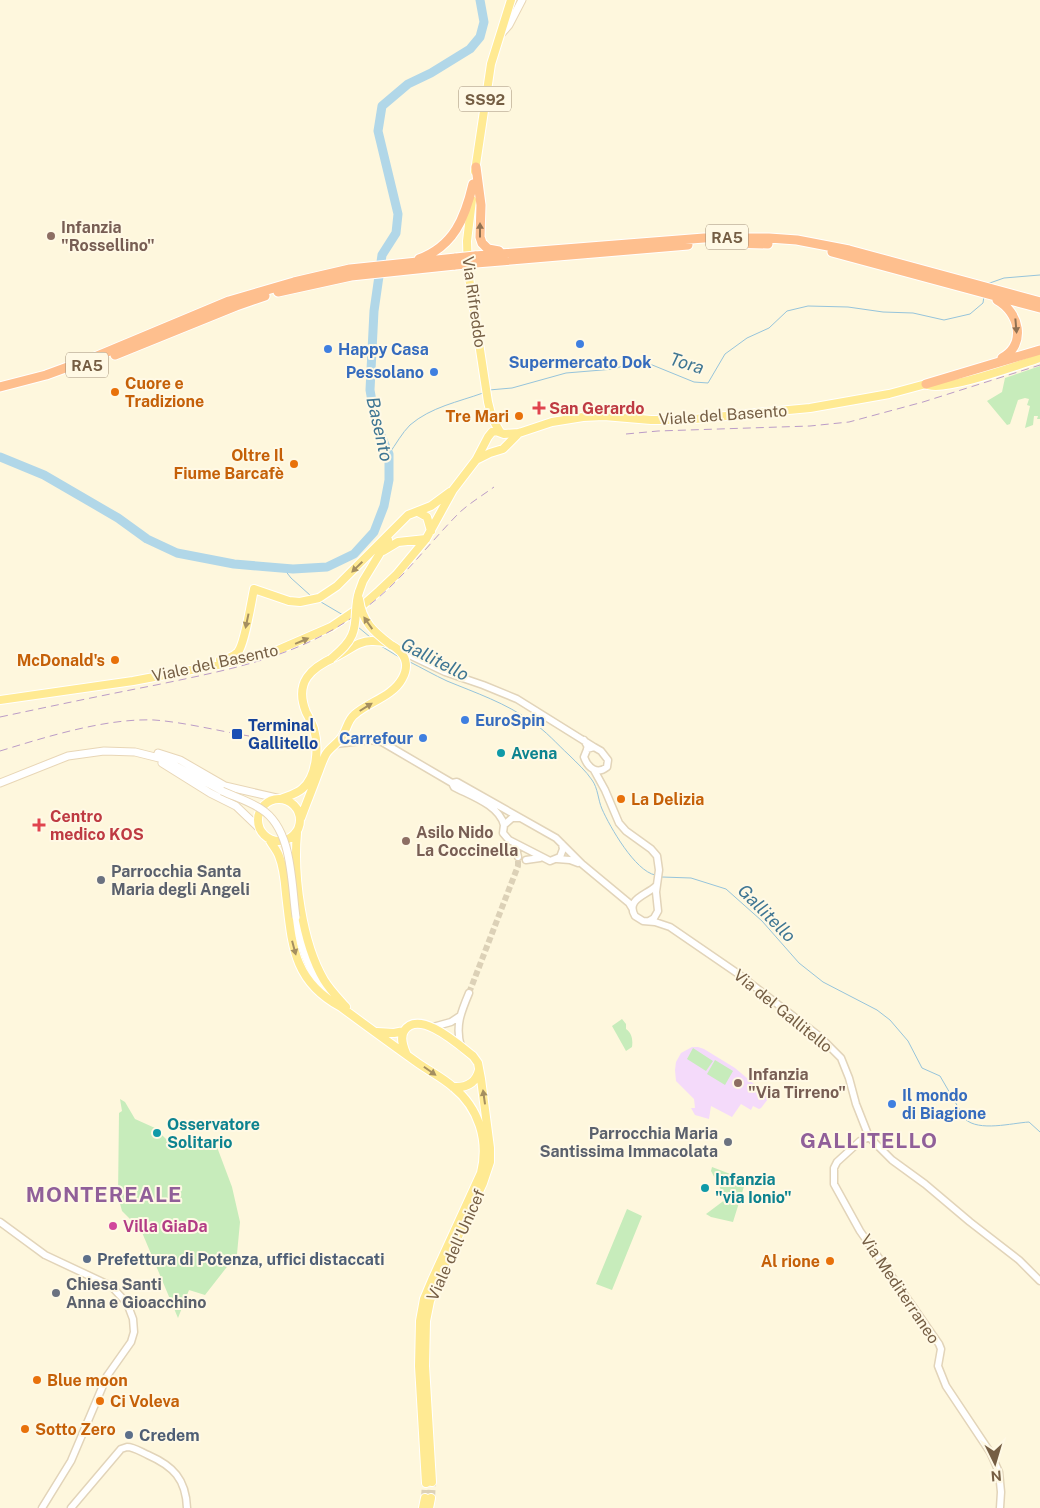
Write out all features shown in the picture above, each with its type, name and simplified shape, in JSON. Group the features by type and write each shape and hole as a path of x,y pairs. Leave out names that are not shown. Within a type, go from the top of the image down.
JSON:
{"highway":[{"path":"476,167 481,205 479,232 484,246 494,251 558,246 584,248"},
{"path":"405,267 429,254 452,235 464,217 473,184"},
{"name":"RA5","path":"0,392 57,376 115,355 229,304 294,282 405,267 584,248 704,238 745,237 797,240 849,250 1040,308"},
{"name":"RA5","path":"455,262 704,244 766,244 795,246 847,256 988,294 1040,302"},
{"path":"988,294 1005,304 1015,317 1017,324 1016,339 1013,345 1007,355 995,362"},
{"name":"RA5","path":"0,387 46,375 170,329"},
{"path":"926,384 1040,348"}],"main road":[{"name":"SS92","path":"473,184 491,64 511,0"},
{"path":"502,33 509,25 522,0"},
{"name":"Via Rifreddo","path":"473,184 467,251 468,270 492,418"},
{"name":"Viale del Basento","path":"519,433 552,422 583,417 604,416 651,420 684,420 812,408 889,394 926,384 932,387 951,385 1040,358"},
{"name":"SS92","path":"492,418 502,433"},
{"name":"SS92","path":"488,438 492,418"},
{"path":"495,451 489,448 488,438 496,431 519,433"},
{"path":"502,433 507,439 507,445"},
{"path":"476,460 495,451 501,451 519,433"},
{"name":"Viale del Basento","path":"0,700 133,681 252,658 294,644 331,627 362,606 396,575 426,539 453,490 476,460 488,438"},
{"name":"Viale del Basento","path":"239,651 243,641 254,589 289,601 300,602 318,598 338,586 408,515 431,506 453,490"},
{"path":"418,512 427,517 431,531"},
{"path":"331,659 345,646 352,635 356,599 362,581 380,554 392,531"},
{"path":"380,554 389,546 398,542 426,539"},
{"path":"144,754 236,806 269,839 281,842 297,833 326,753 343,735 352,716 396,686 406,670 405,656 401,651 391,645 367,624 360,608 359,592"},
{"path":"259,828 258,820 261,808 270,801 281,799 303,788 314,768 315,732 306,712 303,698 304,681 308,674 314,668 365,641 379,641 391,645"},
{"path":"204,667 212,662 231,657 239,651 241,656 252,658"},
{"path":"0,785 48,762 68,756 96,751 167,755 180,760 225,786 281,799 294,804 301,818"},
{"path":"135,752 170,762 222,791 261,809 272,818 286,847 302,948 314,975 341,1007"},
{"name":"Viale dell'Unicef","path":"297,833 296,857 307,942 325,982 356,1018"},
{"name":"Viale dell'Unicef","path":"269,839 282,867 292,944 298,964 318,991 328,1000 341,1007 453,1087 470,1104 479,1120 484,1149 484,1162 478,1181 424,1299 420,1321 419,1366 429,1482 425,1327 430,1301 437,1282 483,1184 490,1162 486,1116 478,1063 473,1056 433,1027"},
{"path":"375,1031 394,1034 404,1031 416,1023 424,1023 433,1027"},
{"path":"404,1031 402,1041 407,1055"},
{"path":"453,1087 471,1084 478,1076 479,1070"},
{"path":"423,1508 428,1498 428,1508"}],"street":[{"path":"401,651 433,667 518,699 584,740 591,748 607,756 605,790"},
{"path":"336,744 370,740 382,742 500,814 504,825 505,837 515,844 550,861 557,859 570,860 582,864"},
{"path":"452,783 457,782 556,838 582,864 629,903 633,913 639,919 649,921 656,916 658,910 656,901 659,870 657,856 619,823 605,790 594,770 585,760 585,753 591,748"},
{"path":"594,770 597,771 605,768"},
{"path":"504,825 512,818 519,818"},
{"path":"515,844 518,857"},
{"path":"557,859 562,853 562,844"},
{"path":"526,860 542,858"},
{"path":"632,908 634,901 656,886"},
{"path":"614,890 625,895 652,896 656,901"},
{"name":"Via del Gallitello","path":"658,910 670,927 777,1003 819,1036 840,1058 849,1078 856,1104 869,1137 892,1160 925,1184 1019,1260 1040,1281"},
{"name":"Via del Gallitello","path":"649,921 670,927"},
{"path":"461,1047 457,1035 460,1016 469,993"},
{"path":"433,1027 443,1026 460,1016"},
{"name":"Via Mediterraneo","path":"869,1137 860,1140 837,1162 834,1168 834,1184 860,1231 939,1344 941,1349 938,1366 946,1386 990,1452 999,1472 1000,1508"},
{"path":"0,1222 45,1255 111,1286 127,1303 133,1319 134,1332 131,1342 107,1376 72,1461 42,1508"},
{"path":"70,1508 124,1447 130,1447 162,1460 173,1469 180,1481 186,1508"}],"shaded area":[{"path":"692,1047 704,1049 735,1068 767,1095 768,1099 761,1108 753,1106 751,1110 741,1104 732,1117 711,1106 709,1119 695,1115 691,1108 695,1108 694,1099 676,1081 675,1070 676,1062 681,1053"}],"green space":[{"path":"1040,366 1040,419 1037,419 1038,416 1034,416 1033,425 1025,428 1030,406 1027,405 1029,399 1025,398 1018,400 1010,424 1007,425 987,401 1002,392 1005,378"},
{"path":"622,1019 632,1039 632,1047 626,1051 612,1026"},
{"path":"693,1048 713,1061 706,1071 687,1059"},
{"path":"715,1060 733,1071 725,1085 707,1074"},
{"name":"MONTEREALE","path":"120,1099 125,1102 135,1119 155,1128 166,1139 180,1144 214,1139 232,1187 240,1222 237,1254 205,1295 189,1290 178,1318 141,1230 122,1211 118,1196 119,1113 122,1111"},
{"path":"712,1167 746,1180 733,1222 706,1214 726,1199 711,1171"},
{"path":"627,1209 642,1216 612,1290 596,1284"}],"waterway":[{"name":"Basento","path":"0,457 44,475 118,518 147,539 177,553 234,564 293,569 327,567 354,554 374,532 384,506 389,480 389,454 376,424 370,390 374,311 382,255 396,233 398,214 378,131 382,106 408,84 431,73 470,49 480,37 484,22 480,0"},
{"name":"Tora","path":"987,284 1004,278 1040,275"},
{"name":"Tora","path":"489,390 512,388 566,373 614,369 640,360 694,382 708,383 725,354 747,338 769,328 787,311 808,306 848,307 883,312 913,313 944,320 970,314 983,303 984,296"},
{"name":"Tora","path":"389,454 407,428 418,419 445,406 483,393"},
{"name":"Gallitello","path":"284,569 311,596"},
{"name":"Gallitello","path":"321,602 343,615"},
{"name":"Gallitello","path":"358,627 370,637"},
{"name":"Gallitello","path":"381,646 399,657"},
{"name":"Gallitello","path":"410,662 447,681 501,704 522,715 542,729 590,777 596,787 606,817 617,837 639,866 655,875"},
{"name":"Gallitello","path":"662,877 691,878 726,889 762,921 799,963 823,982 877,1010 890,1020 908,1041 922,1068 940,1076 965,1119 971,1123 987,1126 1029,1122 1040,1132"}],"tunnel":[{"path":"469,993 518,866 518,857"},
{"path":"431,1498 432,1482"},
{"path":"425,1498 426,1483"}],"railway":[{"path":"626,434 658,431 810,426 849,422 923,402 1040,365"},
{"path":"0,717 239,667 291,650 316,639 364,609 390,587 460,512 494,487"},
{"path":"0,751 96,725 135,720 177,723 249,736"}],"place":[{"name":"Infanzia \"Rossellino\"","path":"51,236"},
{"name":"Supermercato Dok","path":"580,344"},
{"name":"Happy Casa","path":"328,349"},
{"name":"Pessolano","path":"434,372"},
{"name":"Cuore e Tradizione","path":"115,392"},
{"name":"San Gerardo","path":"539,408"},
{"name":"Tre Mari","path":"519,416"},
{"name":"Oltre Il Fiume Barcafè","path":"294,464"},
{"name":"McDonald's","path":"115,660"},
{"name":"EuroSpin","path":"465,720"},
{"name":"Terminal Gallitello","path":"237,734"},
{"name":"Carrefour","path":"423,738"},
{"name":"Avena","path":"501,753"},
{"name":"La Delizia","path":"621,799"},
{"name":"Centro medico KOS","path":"39,825"},
{"name":"Asilo Nido La Coccinella","path":"406,841"},
{"name":"Parrocchia Santa Maria degli Angeli","path":"101,880"},
{"name":"Infanzia \"Via Tirreno\"","path":"738,1083"},
{"name":"Il mondo di Biagione","path":"892,1104"},
{"name":"Osservatore Solitario","path":"157,1133"},
{"name":"Parrocchia Maria Santissima Immacolata","path":"728,1142"},
{"name":"Infanzia \"via Ionio\"","path":"705,1188"},
{"name":"Villa GiaDa","path":"113,1226"},
{"name":"Prefettura di Potenza, uffici distaccati","path":"87,1259"},
{"name":"Al rione","path":"830,1261"},
{"name":"Chiesa Santi Anna e Gioacchino","path":"56,1293"},
{"name":"Blue moon","path":"37,1380"},
{"name":"Ci Voleva","path":"100,1401"},
{"name":"Sotto Zero","path":"25,1429"},
{"name":"Credem","path":"129,1435"}],"district":[{"name":"GALLITELLO","path":"869,1140"},
{"name":"MONTEREALE","path":"104,1194"}]}
